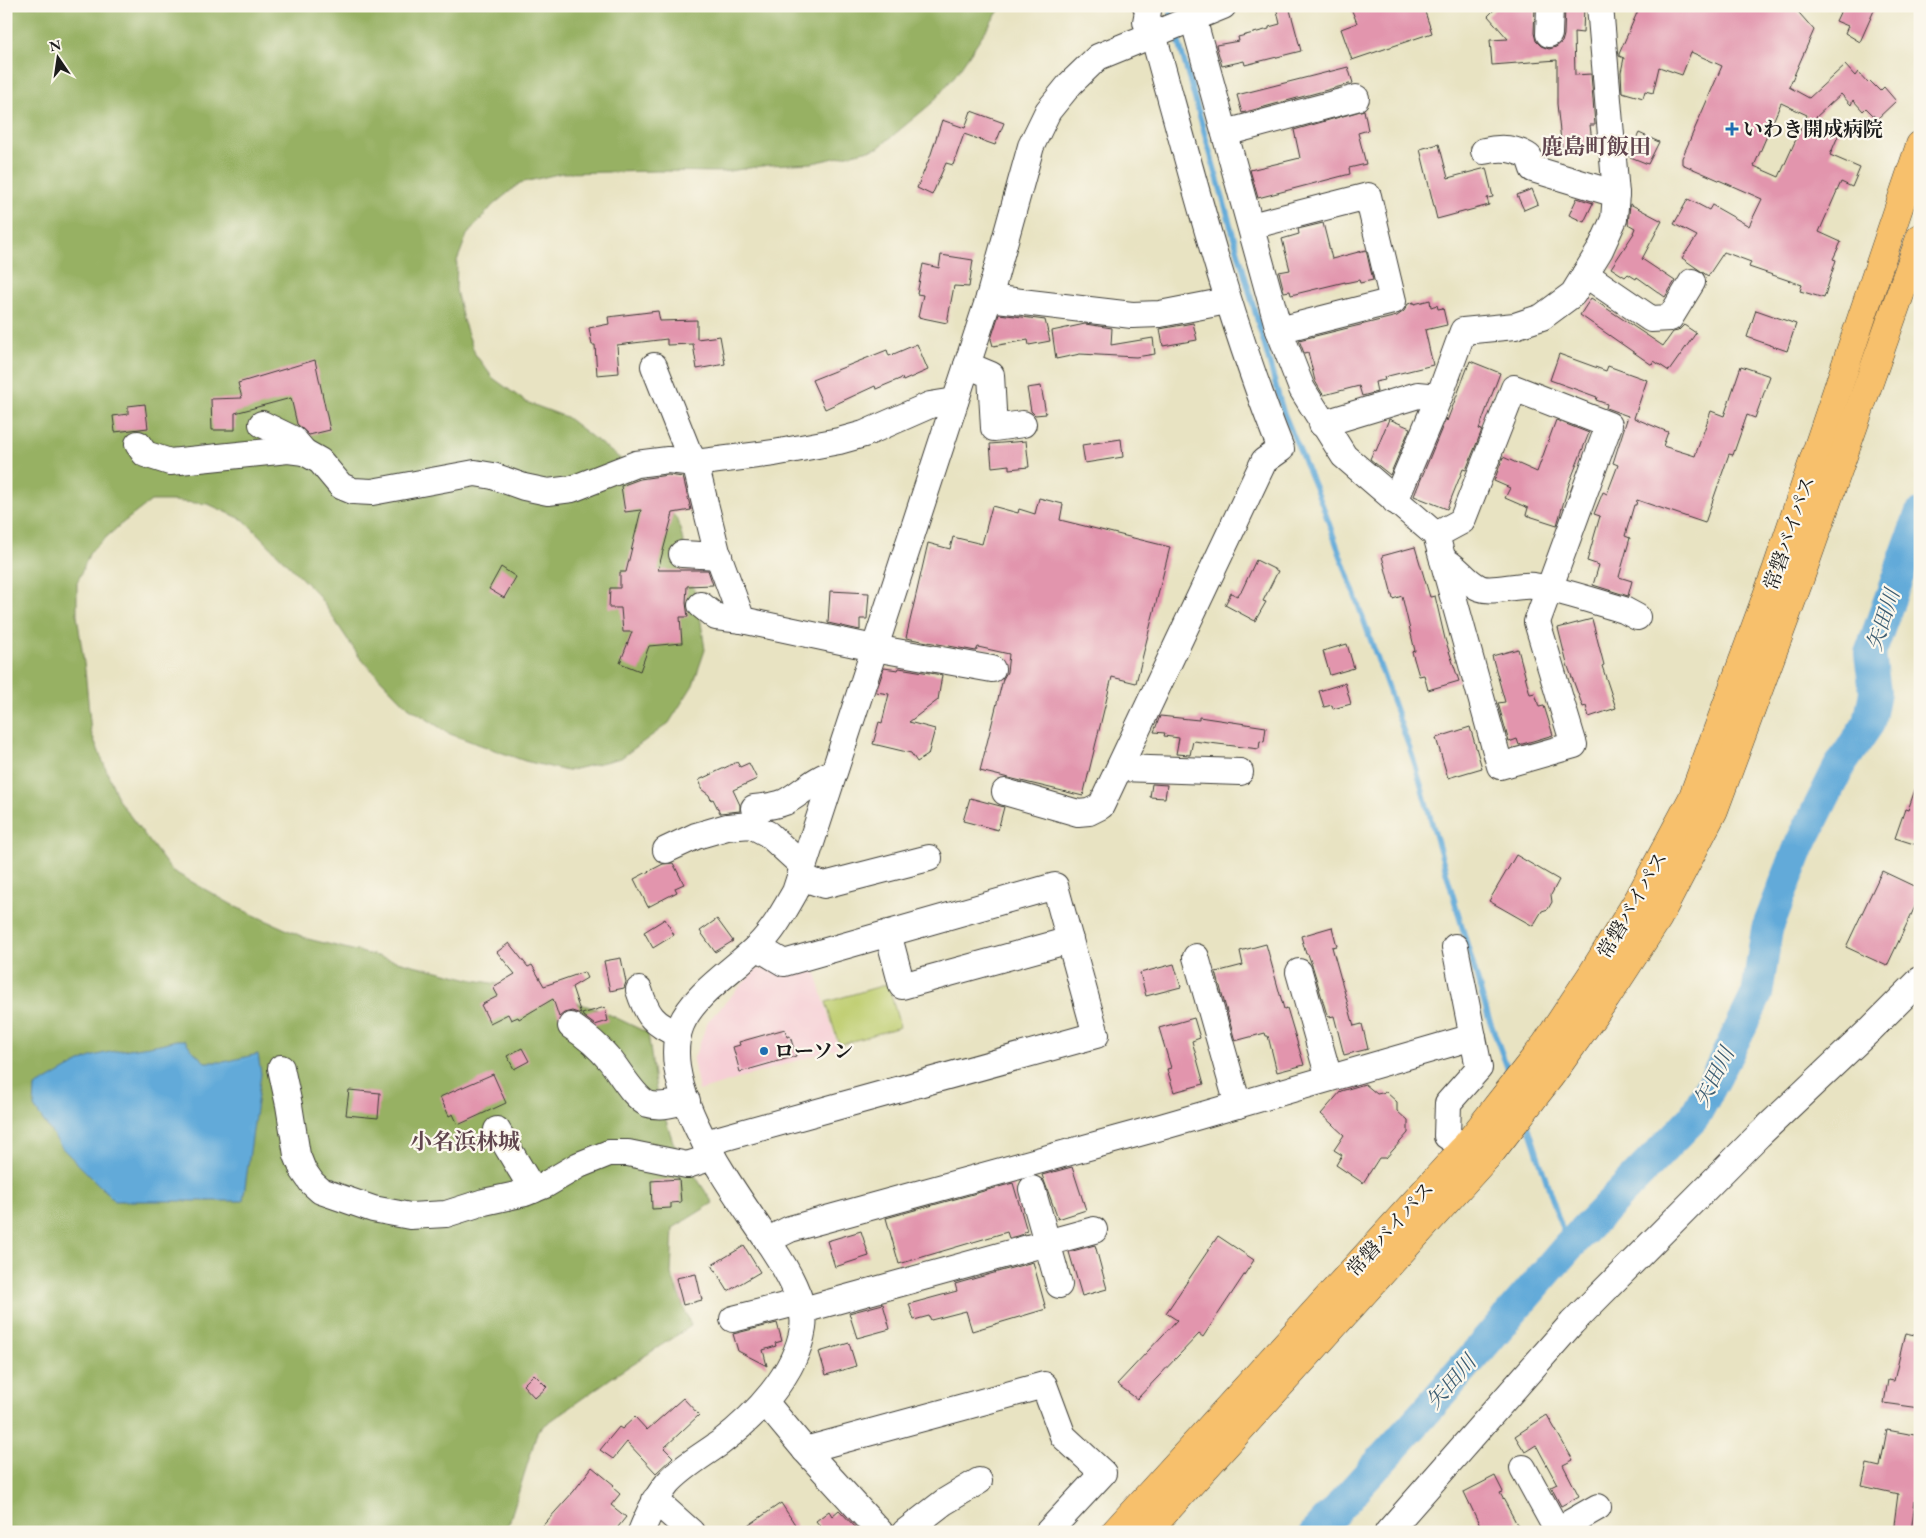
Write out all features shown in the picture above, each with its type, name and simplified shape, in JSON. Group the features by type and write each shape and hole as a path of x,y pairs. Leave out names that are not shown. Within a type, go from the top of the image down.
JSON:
{"highway":[{"name":"常磐バイパス","path":"1115,1532 1464,1147 1545,1045 1638,900 1692,799 1777,568 1920,145"},
{"name":"常磐バイパス","path":"1147,1532 1493,1150 1552,1074 1606,998 1658,918 1714,810 1799,581 1920,238"}],"street":[{"path":"1005,792 1078,812 1089,812 1101,806 1264,461 1281,449 1258,393 1227,301 1153,34 1146,22 1148,11 1146,6"},
{"path":"640,1532 655,1500 669,1483 686,1467 722,1442 765,1402 783,1379 799,1348 804,1326 801,1306 788,1271 709,1150 687,1101 678,1074 676,1059 676,1040 682,1022 702,997 757,947 774,928 795,892 989,298 1031,146 1048,111 1070,84 1098,57 1223,6"},
{"path":"1549,34 1550,6"},
{"path":"1395,500 1439,397 1463,331 1515,326 1542,316 1573,294 1600,250 1614,219 1616,194 1600,6"},
{"path":"1193,18 1279,330 1302,389 1322,424 1344,456 1436,535 1500,766 1574,745 1537,622 1609,426 1514,388 1462,521 1436,535"},
{"path":"1225,133 1356,98"},
{"path":"1484,151 1496,148 1520,151 1530,157 1533,169 1616,194"},
{"path":"1250,226 1368,196 1393,301 1279,330"},
{"path":"1585,274 1651,319 1670,318 1692,282"},
{"path":"989,298 1132,316 1160,314 1227,301"},
{"path":"966,365 991,375 994,428 1023,424"},
{"path":"654,366 687,449 695,463 719,556 742,620"},
{"path":"1322,424 1418,395 1439,397"},
{"path":"262,424 293,439 304,452 320,461 341,486 353,491 372,492 475,473 493,476 524,488 548,492 572,489 636,464 668,460 695,463 774,453 839,441 864,434 930,404 955,401"},
{"path":"138,444 145,454 170,462 288,450 304,452"},
{"path":"682,554 719,556"},
{"path":"1443,560 1452,564 1472,584 1481,589 1524,586 1549,590 1624,610 1637,617"},
{"path":"701,606 716,617 742,620 874,648 992,669"},
{"path":"1120,768 1240,772"},
{"path":"754,808 772,806 786,801 824,776 832,774"},
{"path":"666,850 696,836 727,828 751,825 768,834 801,872 824,885 929,858"},
{"path":"281,1068 290,1105 297,1155 308,1176 322,1191 374,1209 410,1216 446,1214 533,1190 579,1165 609,1153 628,1153 687,1165 709,1150 1096,1035 1055,886 784,962 757,947"},
{"path":"888,933 902,986 1070,940"},
{"path":"1455,947 1479,1068 1448,1104 1447,1136 1464,1147"},
{"path":"1196,957 1238,1105"},
{"path":"1299,972 1329,1078"},
{"path":"1388,1532 1572,1323 1759,1134 1871,1029 1920,980"},
{"path":"639,990 647,1011 654,1021 661,1027 678,1034"},
{"path":"571,1026 582,1033 609,1059 639,1098 648,1104 664,1105 687,1101"},
{"path":"769,1243 790,1229 1238,1105 1473,1037"},
{"path":"497,1130 533,1190"},
{"path":"1032,1189 1059,1285"},
{"path":"733,1319 801,1306 1094,1230"},
{"path":"806,1450 1044,1384 1064,1436 1104,1473 1048,1532"},
{"path":"765,1402 880,1532"},
{"path":"1524,1468 1556,1531 1598,1507"},
{"path":"905,1532 944,1502 979,1481"},
{"path":"655,1500 691,1532"}],"shaded area":[{"path":"813,963 838,1048 699,1091 693,1060 708,1021 756,969 782,970"}],"green space":[{"path":"6,6 1002,6 957,73 932,103 878,148 813,163 769,165 723,172 562,173 520,183 493,205 467,235 457,261 456,290 463,320 475,354 493,378 526,402 566,417 639,473 678,520 700,615 705,650 693,685 669,723 621,758 567,771 525,761 450,734 408,707 360,658 318,595 244,520 208,504 151,501 90,552 77,583 77,615 91,732 119,801 171,870 236,907 308,939 474,980 545,992 602,1011 648,1033 656,1090 673,1142 713,1203 673,1228 671,1274 691,1326 614,1376 538,1430 509,1523 500,1532 6,1532"},
{"path":"888,984 900,1027 839,1045 826,1002"}],"water":[{"path":"176,1040 185,1040 192,1050 205,1062 224,1062 258,1054 261,1074 243,1201 115,1201 62,1148 34,1107 35,1087 83,1061 97,1055"}],"building":[{"path":"1276,6 1289,6 1301,51 1245,65 1244,61 1222,66 1216,45 1239,41 1238,37 1269,29 1269,27 1280,24"},
{"path":"1350,6 1423,6 1432,33 1352,60 1341,29 1357,23"},
{"path":"1498,6 1535,6 1534,33 1536,41 1541,46 1549,49 1556,47 1562,42 1565,6 1584,6 1583,33 1574,32 1575,75 1591,74 1595,125 1590,125 1593,149 1562,150 1557,104 1557,60 1492,65 1490,40 1508,39 1488,16"},
{"path":"1640,6 1793,6 1814,30 1789,87 1809,98 1845,65 1855,76 1858,72 1868,83 1870,81 1880,91 1884,87 1896,101 1877,119 1866,108 1863,111 1853,100 1851,105 1841,94 1815,118 1841,129 1830,155 1860,168 1852,187 1841,182 1819,232 1841,242 1833,259 1836,260 1824,298 1800,291 1802,285 1749,267 1751,262 1724,252 1708,276 1682,258 1697,236 1674,224 1688,199 1709,210 1712,205 1749,226 1762,199 1682,164 1682,158 1722,66 1691,52 1682,75 1659,67 1653,93 1645,91 1643,98 1622,92 1621,72 1624,58 1619,56","holes":["1781,103 1807,115 1779,177 1754,166"]},
{"path":"1843,6 1876,6 1860,42 1845,33 1848,26 1836,21"},
{"path":"1348,67 1353,83 1242,113 1237,95"},
{"path":"1364,110 1368,130 1358,133 1366,164 1349,168 1350,174 1258,198 1250,170 1300,158 1294,130"},
{"path":"971,111 1004,123 995,145 964,134 953,165 946,163 932,195 917,188 930,157 942,120 965,128"},
{"path":"1639,133 1659,142 1648,164 1628,156"},
{"path":"1439,144 1448,178 1486,168 1493,197 1487,198 1489,205 1437,219 1420,149"},
{"path":"1532,189 1538,204 1524,210 1517,195"},
{"path":"1577,198 1593,203 1584,222 1569,215"},
{"path":"1630,204 1662,221 1642,259 1675,281 1665,297 1637,277 1636,279 1628,274 1625,277 1611,268 1634,233 1635,228 1628,224"},
{"path":"1323,223 1332,259 1366,250 1373,280 1360,283 1359,280 1345,282 1291,295 1290,291 1284,292 1279,272 1290,270 1282,239 1299,234 1298,229"},
{"path":"941,255 973,260 969,287 954,286 947,323 918,317 923,295 917,294 923,264 939,268"},
{"path":"1591,298 1663,346 1673,332 1678,331 1684,325 1696,333 1669,371 1654,361 1652,365 1580,315"},
{"path":"1430,300 1431,307 1437,305 1438,309 1443,308 1447,325 1425,330 1433,365 1384,377 1385,380 1375,382 1377,392 1362,396 1359,386 1324,395 1322,393 1315,381 1308,352 1304,353 1299,340 1397,316 1404,311 1408,304"},
{"path":"1756,310 1796,324 1787,351 1747,337"},
{"path":"658,311 660,321 697,320 697,339 720,336 725,364 697,369 693,344 667,345 667,339 617,345 619,373 597,375 595,345 592,345 589,328 609,324 608,317"},
{"path":"999,314 1045,320 1050,341 1029,345 1028,340 993,346 991,339"},
{"path":"1193,323 1197,340 1163,346 1160,329"},
{"path":"1085,324 1112,328 1111,345 1153,338 1155,354 1136,357 1080,354 1056,359 1052,331"},
{"path":"917,344 928,370 903,381 902,378 876,389 875,386 825,409 812,380 887,350 889,356"},
{"path":"1559,354 1606,371 1608,366 1647,380 1634,418 1668,432 1663,446 1695,456 1711,411 1724,416 1741,366 1770,376 1755,418 1747,415 1733,455 1729,454 1705,523 1637,500 1625,536 1630,538 1619,577 1632,581 1628,596 1593,585 1599,565 1587,561 1600,516 1594,514 1603,492 1607,494 1618,465 1613,463 1628,416 1606,408 1607,404 1596,400 1597,397 1550,380"},
{"path":"315,360 330,430 309,435 297,424 291,398 235,413 235,430 212,430 211,399 242,398 238,383"},
{"path":"1470,361 1500,373 1479,429 1482,430 1466,470 1463,469 1447,509 1414,496 1446,418 1447,421"},
{"path":"1041,386 1046,414 1035,415 1031,411 1027,388"},
{"path":"145,404 148,428 115,432 113,416 128,414 128,406"},
{"path":"1389,419 1410,428 1390,475 1370,459 1374,450 1376,451"},
{"path":"1556,420 1589,433 1569,484 1557,525 1526,515 1528,508 1505,498 1510,488 1494,481 1503,457 1537,472"},
{"path":"1121,439 1123,457 1085,463 1082,445"},
{"path":"1026,441 1029,467 1009,469 1009,465 992,467 990,444"},
{"path":"668,475 683,477 691,510 673,513 658,570 708,570 713,585 687,586 686,603 688,617 680,617 682,643 649,646 640,671 620,663 632,632 623,632 621,608 609,608 610,588 620,588 620,572 626,572 641,510 625,512 621,486 640,479"},
{"path":"1039,498 1063,504 1060,520 1170,547 1136,683 1112,677 1083,796 980,771 1003,679 1007,672 1009,654 978,647 976,651 906,638 928,543 950,549 953,537 982,544 992,506 1018,513 1019,509 1035,514"},
{"path":"1415,547 1430,597 1435,596 1445,639 1459,681 1428,690 1424,675 1419,676 1412,652 1415,651 1402,596 1393,599 1382,556"},
{"path":"1256,560 1278,571 1263,601 1266,602 1255,621 1225,605 1231,593 1237,596 1242,590"},
{"path":"501,567 516,577 504,598 489,589"},
{"path":"830,591 869,593 867,619 860,619 860,630 828,623"},
{"path":"1592,619 1604,665 1602,666 1616,708 1589,717 1586,706 1583,707 1567,664 1558,628"},
{"path":"1347,644 1354,668 1330,675 1323,651"},
{"path":"1518,649 1530,694 1535,693 1539,707 1544,706 1553,735 1519,745 1517,739 1509,742 1498,703 1505,702 1492,656"},
{"path":"884,668 898,670 899,668 942,675 938,700 909,722 935,729 928,755 917,762 911,753 873,744 879,722 882,723 889,694 876,692"},
{"path":"1345,683 1351,704 1333,709 1332,705 1324,707 1319,691"},
{"path":"1160,716 1199,720 1199,717 1266,727 1264,742 1260,741 1259,749 1193,741 1190,755 1176,754 1179,738 1164,736 1165,733 1154,732"},
{"path":"1470,727 1482,768 1448,778 1436,738"},
{"path":"737,762 740,767 749,763 757,779 733,790 740,805 740,811 720,813 713,799 711,800 709,795 701,789 699,780"},
{"path":"1918,781 1920,781 1920,846 1895,838 1905,809 1908,810"},
{"path":"1152,784 1167,785 1165,798 1150,797"},
{"path":"970,798 1004,807 998,830 963,821"},
{"path":"1516,855 1559,880 1551,895 1552,902 1548,909 1542,911 1533,926 1489,901"},
{"path":"673,863 684,884 675,888 677,892 648,907 634,879 663,864"},
{"path":"1882,871 1920,889 1920,896 1887,966 1846,947"},
{"path":"665,919 674,935 653,948 644,932"},
{"path":"717,919 733,941 715,952 700,931"},
{"path":"1332,927 1337,946 1332,947 1354,1026 1362,1024 1368,1049 1344,1055 1334,1016 1329,1017 1327,1015 1301,936"},
{"path":"509,943 528,967 532,965 544,986 584,972 587,978 572,987 581,1014 572,1011 564,1013 559,1017 553,999 519,1019 518,1017 511,1020 508,1014 490,1023 481,1005 498,996 493,987 515,974 497,952"},
{"path":"1266,944 1284,1009 1287,1008 1304,1065 1277,1072 1268,1036 1265,1033 1235,1041 1216,972 1243,965 1240,951"},
{"path":"621,958 626,982 624,988 610,991 604,961"},
{"path":"1174,964 1181,987 1146,996 1140,973"},
{"path":"605,1007 608,1021 595,1025 582,1014"},
{"path":"1194,1018 1200,1038 1192,1041 1204,1084 1174,1092 1167,1069 1171,1068 1159,1028"},
{"name":"ローソン","path":"785,1029 787,1037 790,1036 796,1056 740,1072 733,1047 740,1045 739,1042"},
{"path":"522,1048 529,1061 514,1069 507,1056"},
{"path":"493,1074 506,1103 458,1125 453,1114 449,1116 440,1097"},
{"path":"1365,1084 1377,1094 1386,1092 1397,1102 1397,1111 1408,1121 1408,1133 1386,1158 1379,1158 1363,1183 1336,1165 1342,1155 1334,1150 1344,1135 1321,1114 1341,1091"},
{"path":"349,1090 380,1093 378,1118 346,1115"},
{"path":"1072,1167 1086,1210 1058,1219 1042,1175"},
{"path":"679,1179 681,1202 671,1203 671,1208 652,1209 651,1181"},
{"path":"1013,1183 1027,1231 1024,1232 1025,1234 1009,1238 1007,1232 899,1264 886,1218"},
{"path":"861,1231 869,1256 835,1267 827,1241"},
{"path":"1218,1236 1254,1260 1203,1337 1199,1334 1137,1399 1117,1384 1177,1320 1166,1313"},
{"path":"1095,1245 1107,1289 1082,1296 1069,1252"},
{"path":"744,1246 760,1272 728,1291 712,1265"},
{"path":"1033,1262 1046,1309 972,1331 966,1311 931,1320 929,1316 914,1320 909,1304 957,1291 955,1284"},
{"path":"696,1274 702,1300 683,1305 676,1278"},
{"path":"883,1304 890,1329 857,1338 849,1313"},
{"path":"777,1323 782,1341 775,1343 776,1346 763,1350 767,1366 738,1351 733,1334"},
{"path":"1905,1333 1920,1336 1920,1408 1884,1403 1888,1380 1894,1381"},
{"path":"849,1343 856,1366 826,1375 819,1352"},
{"path":"534,1374 547,1387 535,1398 523,1385"},
{"path":"683,1398 699,1415 664,1448 673,1457 656,1473 627,1442 613,1459 600,1450 619,1427 622,1429 635,1417 647,1430"},
{"path":"1547,1415 1573,1460 1563,1465 1579,1496 1561,1506 1551,1487 1557,1484 1536,1445 1525,1452 1515,1436"},
{"path":"1887,1430 1920,1436 1920,1502 1915,1501 1911,1532 1893,1532 1898,1494 1862,1486 1867,1464 1880,1467"},
{"path":"592,1467 614,1485 612,1487 620,1494 611,1505 626,1517 614,1532 537,1532 574,1491"},
{"path":"1495,1476 1503,1492 1500,1493 1518,1526 1507,1532 1483,1532 1464,1492"},
{"path":"781,1503 800,1532 739,1532"},
{"path":"839,1510 857,1529 854,1532 813,1532 820,1526 816,1521 829,1511 832,1516"}],"waterway":[{"path":"1169,6 1172,19"},
{"path":"1176,32 1283,411 1322,504 1413,758 1488,1016 1510,1075"},
{"name":"矢田川","path":"1316,1532 1428,1409 1568,1247 1694,1117 1757,994 1767,929 1800,845 1839,767 1869,723 1875,692 1870,654 1920,515"},
{"path":"1526,1119 1568,1247"}],"place":[{"name":"いわき開成病院","path":"1732,129"},
{"name":"ローソン","path":"764,1051"}],"district":[{"name":"鹿島町飯田","path":"1596,146"},
{"name":"小名浜林城","path":"465,1141"}]}
